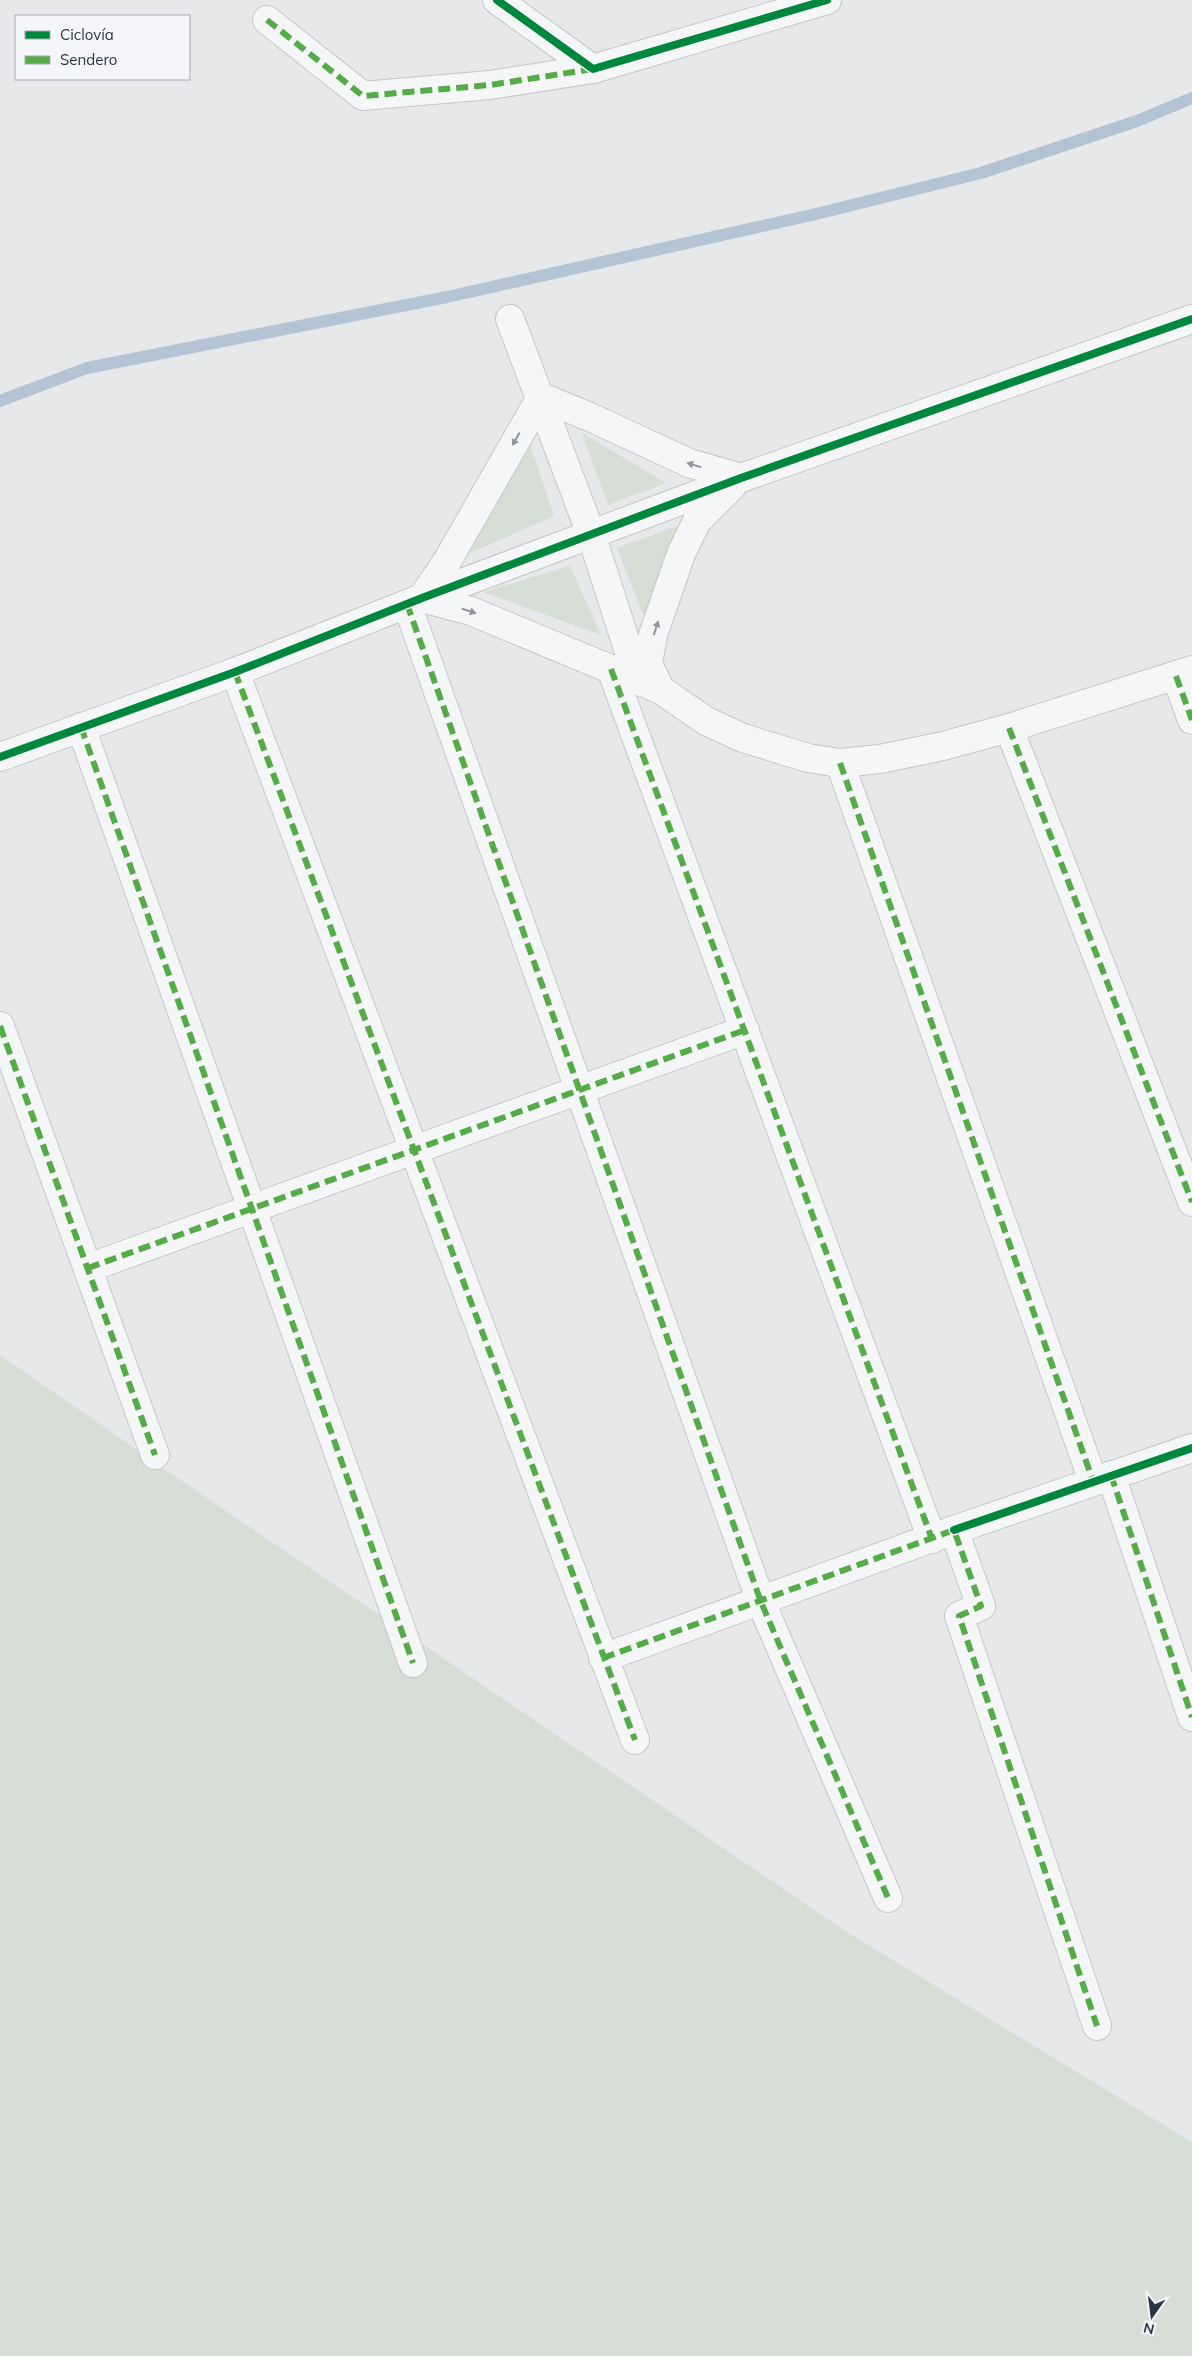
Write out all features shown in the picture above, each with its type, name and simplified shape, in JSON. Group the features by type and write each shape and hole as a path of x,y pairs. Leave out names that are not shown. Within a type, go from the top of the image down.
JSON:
{"street":[{"path":"498,0 593,69"},
{"path":"267,20 363,96 490,85 593,69 827,0"},
{"path":"510,319 541,397 591,534 629,652 661,690"},
{"path":"0,758 235,672 414,601 741,478 1192,319"},
{"path":"541,397 590,417 688,463 741,478"},
{"path":"414,601 450,556 541,397"},
{"path":"661,690 648,664 653,635 678,564 696,521 741,478"},
{"path":"414,601 471,611 611,669 661,690 706,722 743,738 808,758 840,763 898,756 1009,728 1184,673 1192,720"},
{"path":"414,601 580,1089 761,1602 888,1898"},
{"path":"611,669 745,1030 943,1534 981,1606 959,1616 1097,2026"},
{"path":"235,672 635,1740"},
{"path":"81,728 253,1208 413,1664"},
{"path":"1009,728 1192,1202"},
{"path":"840,763 1102,1478 1192,1717"},
{"path":"0,1026 154,1455"},
{"path":"88,1268 745,1030"},
{"path":"603,1658 761,1602 943,1534 1192,1448"}],"shaded area":[{"path":"582,433 666,483 608,505"},
{"path":"529,442 554,516 470,553"},
{"path":"680,525 645,620 617,548"},
{"path":"570,566 601,635 483,592"},
{"path":"0,1355 201,1494 850,1934 1192,2142 1192,2356 0,2356"}],"waterway":[{"path":"0,401 87,368 447,297 816,214 981,173 1137,121 1192,98"}],"marked path":[{"path":"267,20 363,96 490,85 593,69"},
{"path":"407,604 761,1602 888,1898"},
{"path":"611,669 932,1539"},
{"path":"235,672 635,1740"},
{"path":"1176,676 1192,720"},
{"path":"81,727 413,1663"},
{"path":"1009,728 1192,1202"},
{"path":"840,763 1093,1481"},
{"path":"0,1026 155,1455"},
{"path":"88,1268 745,1030"},
{"path":"1111,1475 1192,1717"},
{"path":"603,1658 954,1530 981,1606 959,1616 1097,2026"}],"cycle path":[{"path":"497,0 593,69 827,0"},
{"path":"0,757 235,672 422,598 741,478 1192,319"},
{"path":"954,1530 1192,1448"}]}
